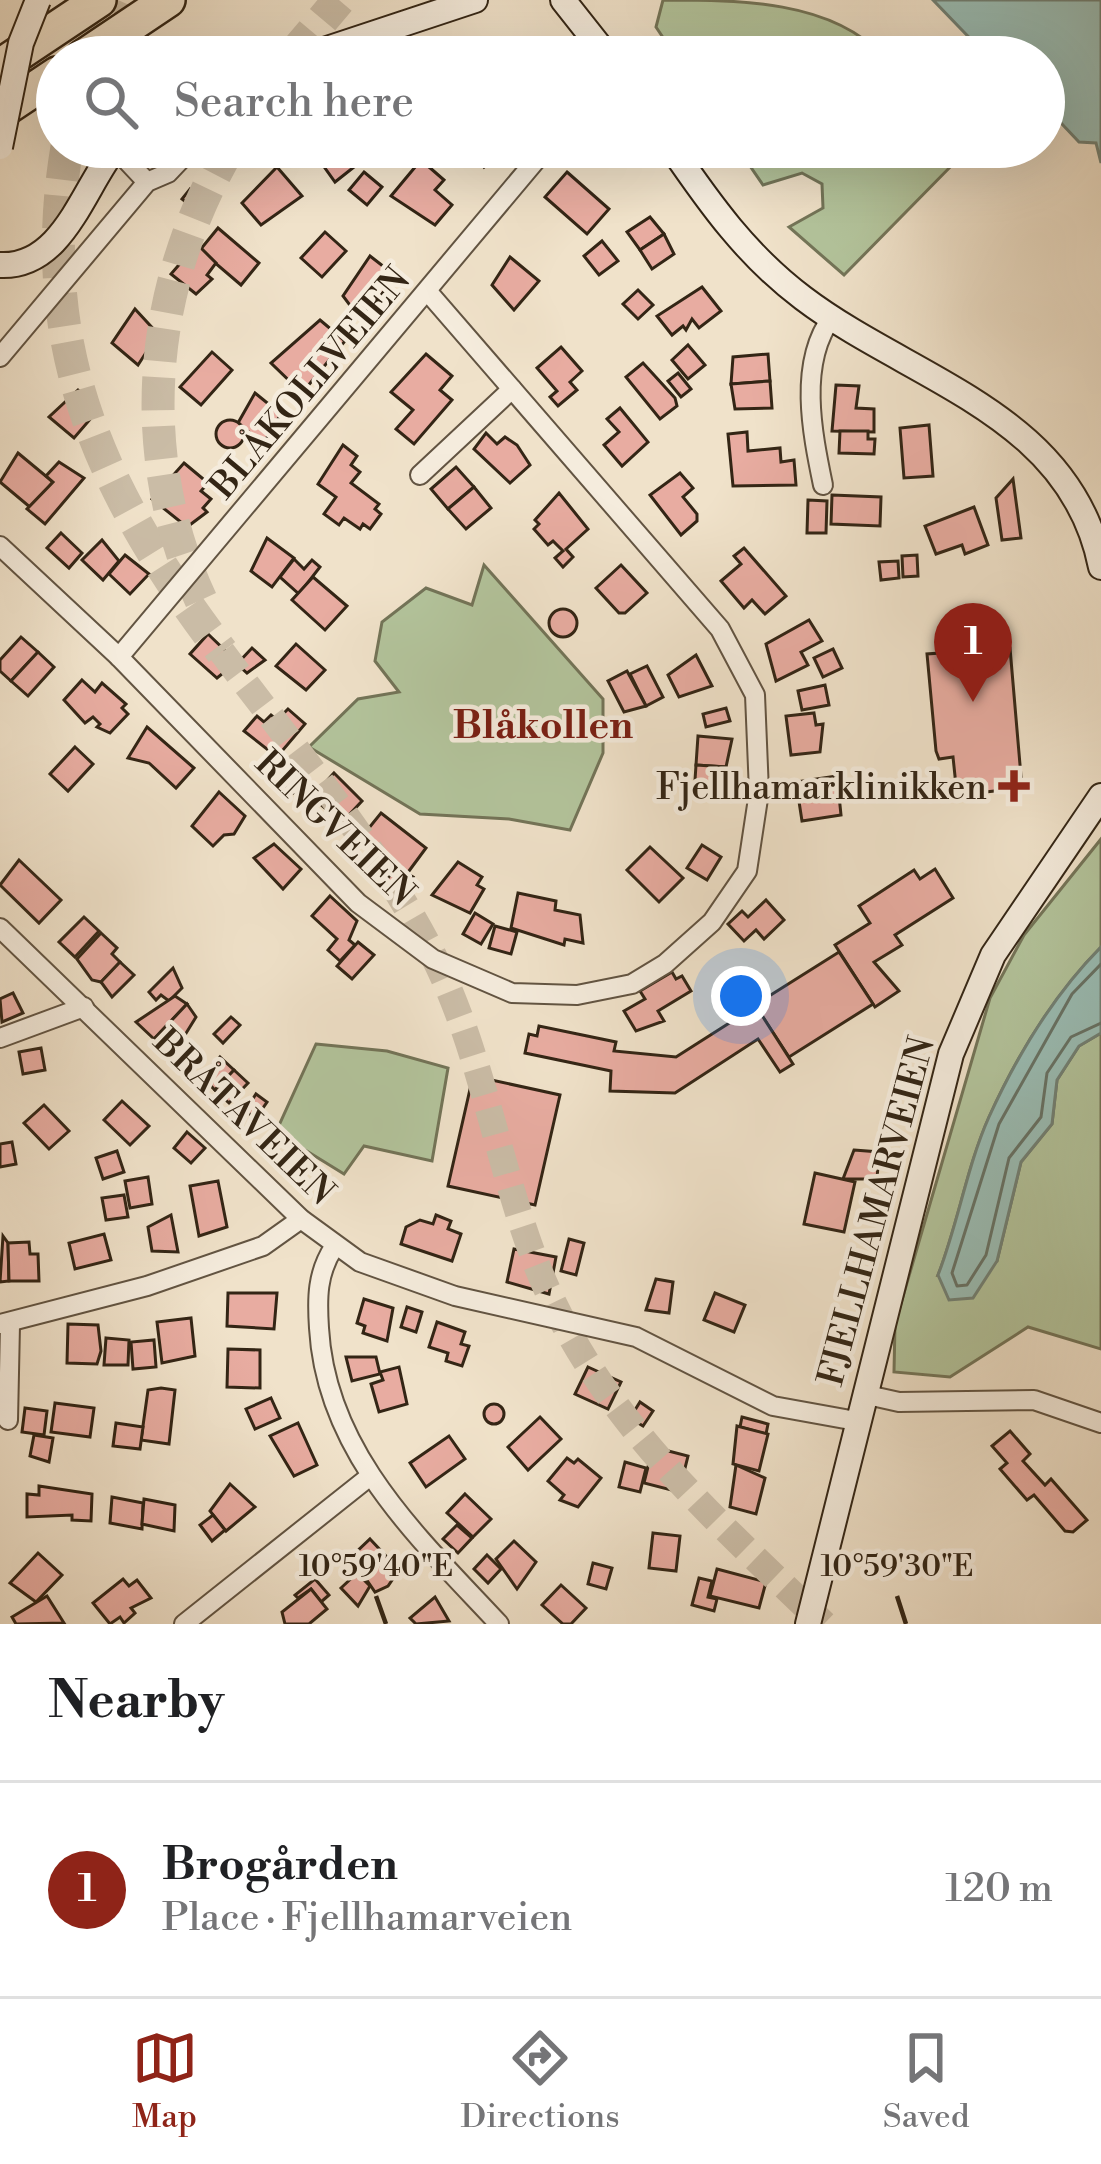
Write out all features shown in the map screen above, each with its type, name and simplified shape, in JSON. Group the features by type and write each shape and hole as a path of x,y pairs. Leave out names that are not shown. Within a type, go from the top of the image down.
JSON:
{"highway":[{"path":"45,36 98,0"},
{"path":"114,36 168,0"},
{"path":"0,66 36,42"},
{"path":"0,112 36,88"}],"main road":[{"path":"0,147 21,44 38,0"},
{"path":"366,36 475,0"},
{"path":"571,2 594,36"},
{"path":"0,265 26,262 47,249 102,168"},
{"path":"687,168 751,255 832,317 980,404 1044,454 1069,487 1101,567"},
{"name":"FJELLHAMARVEIEN","path":"808,1624 936,1106 968,1008 1009,930 1101,796"},
{"name":"FJELLHAMARVEIEN","path":"1071,841 1101,820"}],"street":[{"path":"134,168 147,182"},
{"path":"0,357 147,182 172,168"},
{"name":"BLÅKOLLVEIEN","path":"119,657 531,168"},
{"name":"RINGVEIEN","path":"0,546 119,657 358,902 434,958 512,993 577,995 632,984 665,964 712,922 747,872 759,792 754,695 720,629 428,292"},
{"path":"823,484 810,423 816,338 832,317"},
{"path":"420,475 512,389"},
{"name":"BRÅTAVEIEN","path":"0,928 334,1247 318,1283 324,1372 348,1438 369,1477 499,1624"},
{"path":"0,1039 84,1007"},
{"path":"8,1420 5,1325 263,1246 301,1219"},
{"path":"334,1247 360,1262 455,1296 636,1337 773,1406 856,1421"},
{"path":"863,1394 899,1402 1034,1400 1101,1423"},
{"path":"184,1624 369,1477"}],"green space":[{"path":"663,0 722,1 811,14 859,36 662,36 656,27"},
{"path":"751,168 949,168 844,275 789,227 823,208 822,184 802,173 763,185"},
{"path":"484,565 603,699 603,753 570,830 509,819 420,814 309,747 358,699 399,692 375,661 382,622 426,588 472,605"},
{"path":"1101,839 1101,947 1052,1006 1000,1094 975,1155 938,1275 997,1261 1021,1162 1052,1124 1057,1080 1079,1046 1101,1033 1101,1349 1028,1327 950,1377 894,1372 895,1324 990,998 1024,935"},
{"path":"316,1044 387,1051 448,1068 432,1161 364,1146 344,1174 276,1132"}],"water":[{"path":"933,0 1101,0 1101,163 1096,143 1079,142 1065,127 1065,36 968,36"},
{"path":"1101,947 1101,1033 1079,1046 1057,1080 1052,1124 1021,1162 997,1261 973,1298 949,1300 938,1275 989,1117 1038,1027"}],"building":[{"path":"276,168 302,196 261,225 242,203"},
{"path":"325,168 353,168 335,182"},
{"path":"414,168 430,168 444,180 435,190 452,205 435,225 391,196"},
{"path":"364,172 382,187 367,205 349,190"},
{"path":"567,172 609,209 587,234 545,197"},
{"path":"190,189 204,200 196,210 182,199"},
{"path":"650,217 664,234 640,250 627,232"},
{"path":"218,228 259,263 241,285 200,250"},
{"path":"325,232 346,251 322,277 301,258"},
{"path":"664,234 674,254 652,269 640,250"},
{"path":"602,241 618,261 599,275 584,256"},
{"path":"197,244 216,263 207,275 212,279 196,294 171,274"},
{"path":"370,256 397,277 364,313 358,308 355,312 343,296"},
{"path":"510,257 539,281 514,310 492,285"},
{"path":"702,287 721,311 699,328 692,319 686,330 683,326 672,335 657,316"},
{"path":"638,290 653,305 638,319 623,304"},
{"path":"135,309 158,334 138,365 112,343"},
{"path":"320,320 345,341 302,393 271,363"},
{"path":"688,345 705,365 688,379 672,360"},
{"path":"561,347 582,371 570,382 577,390 558,406 550,397 557,391 537,368"},
{"path":"212,352 232,370 201,405 180,387"},
{"path":"426,354 452,376 440,390 452,400 414,444 396,429 413,410 391,392"},
{"path":"768,354 770,381 731,384 733,357"},
{"path":"643,363 675,398 677,406 660,419 626,377"},
{"path":"678,373 691,389 681,397 668,381"},
{"path":"770,381 772,408 735,409 731,384"},
{"path":"836,385 859,386 856,408 874,409 874,432 832,431"},
{"path":"78,390 99,409 74,438 49,417"},
{"path":"255,393 281,414 263,444 238,423"},
{"path":"620,408 648,442 622,466 604,445 619,432 607,419"},
{"path":"230,420 240,424 244,434 240,444 230,448 220,444 216,434 220,424"},
{"path":"929,425 933,476 904,478 900,428"},
{"path":"840,431 868,431 868,439 875,439 874,454 839,453"},
{"path":"747,432 748,451 780,448 781,462 794,460 796,485 733,486 728,434"},
{"path":"486,433 497,444 505,437 517,445 530,465 510,483 474,449"},
{"path":"343,445 357,456 351,465 360,472 351,483 379,504 375,509 381,514 370,529 363,524 360,529 344,518 339,525 324,514 336,497 318,484"},
{"path":"18,453 53,482 31,508 0,482"},
{"path":"59,462 84,478 45,524 27,509 53,482 46,476"},
{"path":"184,463 208,483 201,491 211,499 203,508 207,512 187,527 152,499"},
{"path":"456,467 474,487 448,509 431,489"},
{"path":"680,473 693,488 683,497 697,514 697,521 681,535 650,495"},
{"path":"1013,479 1021,538 1002,540 996,498"},
{"path":"474,487 491,508 466,529 448,509"},
{"path":"559,493 588,529 566,549 573,557 563,567 555,558 563,551 553,541 548,545 534,529 539,524 535,520"},
{"path":"832,495 881,497 880,526 831,524"},
{"path":"808,500 827,501 826,533 807,533"},
{"path":"974,507 988,545 965,554 962,545 936,554 925,526"},
{"path":"61,533 82,553 69,568 47,548"},
{"path":"267,538 294,558 272,587 251,571"},
{"path":"102,540 119,561 103,580 82,560"},
{"path":"744,548 786,596 765,614 752,600 744,608 721,581 741,564 734,556"},
{"path":"125,555 149,574 130,594 109,574"},
{"path":"917,555 918,576 903,577 902,556"},
{"path":"294,559 304,569 312,560 320,567 299,594 280,577"},
{"path":"898,561 899,578 881,580 879,562"},
{"path":"621,565 647,593 625,613 619,613 596,588"},
{"path":"313,577 347,606 325,630 292,600"},
{"path":"563,609 573,613 577,623 573,633 563,637 553,633 549,623 553,613"},
{"path":"809,620 822,641 801,652 808,665 776,681 766,644"},
{"path":"208,634 237,662 217,678 190,654"},
{"path":"21,637 38,652 11,681 0,671 0,660"},
{"path":"296,644 325,670 306,690 276,666"},
{"path":"252,648 265,660 247,673 237,664"},
{"path":"1010,648 1022,788 957,795 953,757 939,759 936,751 927,654"},
{"path":"833,649 842,668 823,677 814,658"},
{"path":"38,652 54,667 28,696 11,681"},
{"path":"696,655 712,686 679,697 668,675"},
{"path":"647,666 663,697 646,706 630,674"},
{"path":"627,671 646,706 624,712 608,681"},
{"path":"82,680 95,692 102,683 126,704 122,708 128,714 110,733 97,727 100,724 93,717 85,723 64,700"},
{"path":"825,685 829,705 802,710 798,691"},
{"path":"726,708 730,721 706,727 703,714"},
{"path":"288,709 305,724 277,757 244,731 257,716 264,722 271,715 277,720"},
{"path":"814,713 816,725 823,724 820,752 791,755 786,716"},
{"path":"147,727 194,768 176,788 149,763 128,758"},
{"path":"698,736 732,739 726,767 696,765"},
{"path":"75,747 93,764 68,791 50,774"},
{"path":"696,765 726,767 728,796 694,795"},
{"path":"292,768 306,779 293,793 280,782"},
{"path":"334,773 362,801 347,817 312,797"},
{"path":"837,776 841,815 802,821 796,782"},
{"path":"219,792 245,816 234,834 224,835 213,846 192,826"},
{"path":"381,813 426,848 406,875 360,839"},
{"path":"274,844 301,869 283,889 254,858"},
{"path":"702,845 721,857 707,880 687,868"},
{"path":"650,847 683,878 659,902 627,870"},
{"path":"19,860 61,900 39,923 0,885"},
{"path":"458,862 482,877 477,885 484,889 470,913 432,895"},
{"path":"396,867 413,877 400,894 385,882"},
{"path":"935,869 953,898 895,935 902,945 874,962 899,991 875,1007 835,945 870,923 859,906 914,870 920,879"},
{"path":"518,893 556,901 555,910 580,915 583,943 565,939 564,945 511,928"},
{"path":"330,896 357,921 349,940 355,945 340,961 328,950 337,939 312,916"},
{"path":"766,900 784,920 764,939 756,930 744,941 728,924 742,911 748,917"},
{"path":"475,913 493,924 481,944 463,934"},
{"path":"84,917 99,931 75,957 59,942"},
{"path":"495,926 517,932 511,954 489,948"},
{"path":"101,933 117,948 112,954 120,962 101,982 92,980 77,959"},
{"path":"358,942 374,955 352,979 337,966"},
{"path":"839,952 873,1004 789,1057 755,1005"},
{"path":"120,962 134,975 112,997 101,982"},
{"path":"173,968 182,988 169,1001 161,995 156,1000 149,992"},
{"path":"672,972 676,979 682,976 691,991 658,1011 664,1021 636,1031 624,1011 645,999 640,991"},
{"path":"13,993 23,1013 2,1022 0,999"},
{"path":"175,996 187,1004 154,1039 136,1022"},
{"path":"187,1004 196,1017 172,1056 154,1039"},
{"path":"756,1006 793,1064 780,1072 758,1039 675,1093 610,1091 611,1071 525,1053 529,1034 537,1036 539,1026 616,1042 614,1051 676,1057"},
{"path":"231,1017 240,1025 223,1043 214,1034"},
{"path":"41,1048 45,1070 23,1074 19,1052"},
{"path":"220,1057 234,1070 215,1090 202,1077"},
{"path":"234,1070 248,1083 229,1103 215,1090"},
{"path":"473,1076 560,1095 535,1205 448,1186"},
{"path":"256,1094 267,1102 256,1118 245,1111"},
{"path":"122,1101 149,1126 130,1145 104,1120"},
{"path":"44,1105 69,1131 49,1149 24,1123"},
{"path":"187,1132 205,1148 191,1163 174,1148"},
{"path":"12,1142 16,1164 0,1167 0,1144"},
{"path":"854,1150 879,1152 877,1179 843,1179"},
{"path":"117,1151 124,1172 103,1179 96,1158"},
{"path":"815,1173 855,1182 844,1232 804,1224"},
{"path":"148,1177 152,1204 130,1208 125,1181"},
{"path":"218,1181 227,1227 199,1236 190,1186"},
{"path":"124,1195 128,1217 106,1220 102,1198"},
{"path":"171,1215 178,1252 152,1251 148,1227"},
{"path":"436,1215 451,1221 448,1229 461,1234 452,1261 401,1244 406,1227 420,1220 433,1224"},
{"path":"104,1234 111,1260 75,1269 69,1243"},
{"path":"3,1236 8,1243 9,1281 0,1282"},
{"path":"569,1239 584,1243 576,1275 561,1271"},
{"path":"29,1242 30,1254 38,1254 39,1281 9,1281 8,1243"},
{"path":"514,1249 556,1257 549,1294 507,1282"},
{"path":"656,1279 673,1282 669,1313 646,1310"},
{"path":"228,1293 277,1293 274,1329 227,1326"},
{"path":"715,1293 745,1305 734,1332 704,1320"},
{"path":"364,1299 393,1308 387,1341 363,1333 365,1326 357,1323"},
{"path":"407,1307 422,1312 416,1332 401,1327"},
{"path":"191,1318 195,1356 162,1363 157,1322"},
{"path":"437,1322 465,1332 461,1344 469,1346 462,1366 446,1361 448,1353 429,1347"},
{"path":"68,1324 98,1325 101,1351 97,1364 67,1363"},
{"path":"106,1338 129,1340 128,1365 104,1365"},
{"path":"154,1340 156,1367 133,1369 131,1342"},
{"path":"228,1349 260,1350 260,1388 227,1387"},
{"path":"346,1357 376,1357 380,1374 352,1381"},
{"path":"399,1367 407,1404 379,1412 371,1384 383,1380 380,1372"},
{"path":"588,1367 621,1382 608,1409 575,1394"},
{"path":"148,1390 175,1390 169,1444 141,1440"},
{"path":"271,1398 280,1418 255,1429 246,1409"},
{"path":"640,1402 653,1411 643,1426 630,1418"},
{"path":"55,1403 94,1408 90,1437 51,1432"},
{"path":"494,1404 504,1414 494,1424 484,1414"},
{"path":"25,1408 47,1411 44,1435 22,1432"},
{"path":"540,1417 561,1439 528,1470 508,1447"},
{"path":"742,1417 768,1424 766,1434 740,1427"},
{"path":"116,1423 143,1427 140,1449 113,1446"},
{"path":"298,1423 317,1465 294,1476 270,1436"},
{"path":"737,1426 768,1434 759,1471 733,1464"},
{"path":"1010,1431 1030,1454 1023,1461 1045,1485 1051,1479 1087,1520 1073,1532 1065,1531 1034,1495 1027,1500 1000,1469 1007,1463 992,1446"},
{"path":"34,1435 53,1438 49,1462 30,1456"},
{"path":"449,1436 465,1459 426,1487 410,1463"},
{"path":"653,1447 688,1456 679,1492 644,1483"},
{"path":"567,1458 574,1463 578,1459 601,1478 578,1507 560,1500 564,1495 548,1481"},
{"path":"625,1462 646,1468 640,1492 619,1487"},
{"path":"736,1465 765,1478 756,1514 730,1507"},
{"path":"230,1484 255,1507 226,1531 210,1511"},
{"path":"39,1486 92,1494 91,1521 72,1520 72,1515 27,1517 27,1494 39,1495"},
{"path":"465,1494 491,1519 473,1537 447,1513"},
{"path":"112,1497 143,1503 142,1529 110,1523"},
{"path":"144,1499 175,1505 174,1531 142,1524"},
{"path":"213,1515 225,1530 212,1541 200,1525"},
{"path":"457,1525 472,1538 458,1553 443,1539"},
{"path":"653,1533 680,1536 676,1571 649,1568"},
{"path":"370,1539 399,1570 388,1586 375,1592 351,1557"},
{"path":"514,1541 536,1562 517,1589 496,1559"},
{"path":"38,1553 62,1575 36,1602 10,1583"},
{"path":"487,1555 501,1569 488,1583 474,1569"},
{"path":"593,1563 612,1568 606,1589 588,1584"},
{"path":"717,1569 766,1582 759,1608 710,1596"},
{"path":"357,1573 370,1586 358,1606 341,1588"},
{"path":"699,1578 712,1581 708,1597 717,1599 714,1611 692,1605"},
{"path":"123,1579 129,1586 137,1580 151,1598 131,1608 135,1613 124,1623 120,1617 110,1624 93,1603"},
{"path":"315,1579 329,1595 321,1602 311,1589 298,1598 295,1595"},
{"path":"561,1585 586,1608 571,1624 563,1624 542,1605"},
{"path":"311,1589 327,1609 309,1624 285,1624 282,1612"},
{"path":"47,1596 64,1623 16,1624 12,1617"},
{"path":"435,1597 449,1621 416,1624 410,1618"}],"tunnel":[{"path":"102,36 118,0"},
{"path":"309,36 339,0"},
{"path":"65,168 59,220 60,289 70,354 87,416 143,535 222,652"},
{"path":"201,600 179,544 165,487 159,370 181,255 219,168"},
{"path":"222,652 359,834 430,949 474,1059 531,1250 584,1359 655,1454 824,1624"}],"place":[{"name":"Brogården","path":"973,702"},
{"name":"Fjellhamarklinikken","path":"1014,786"}],"district":[{"name":"Blåkollen","path":"543,724"}]}
